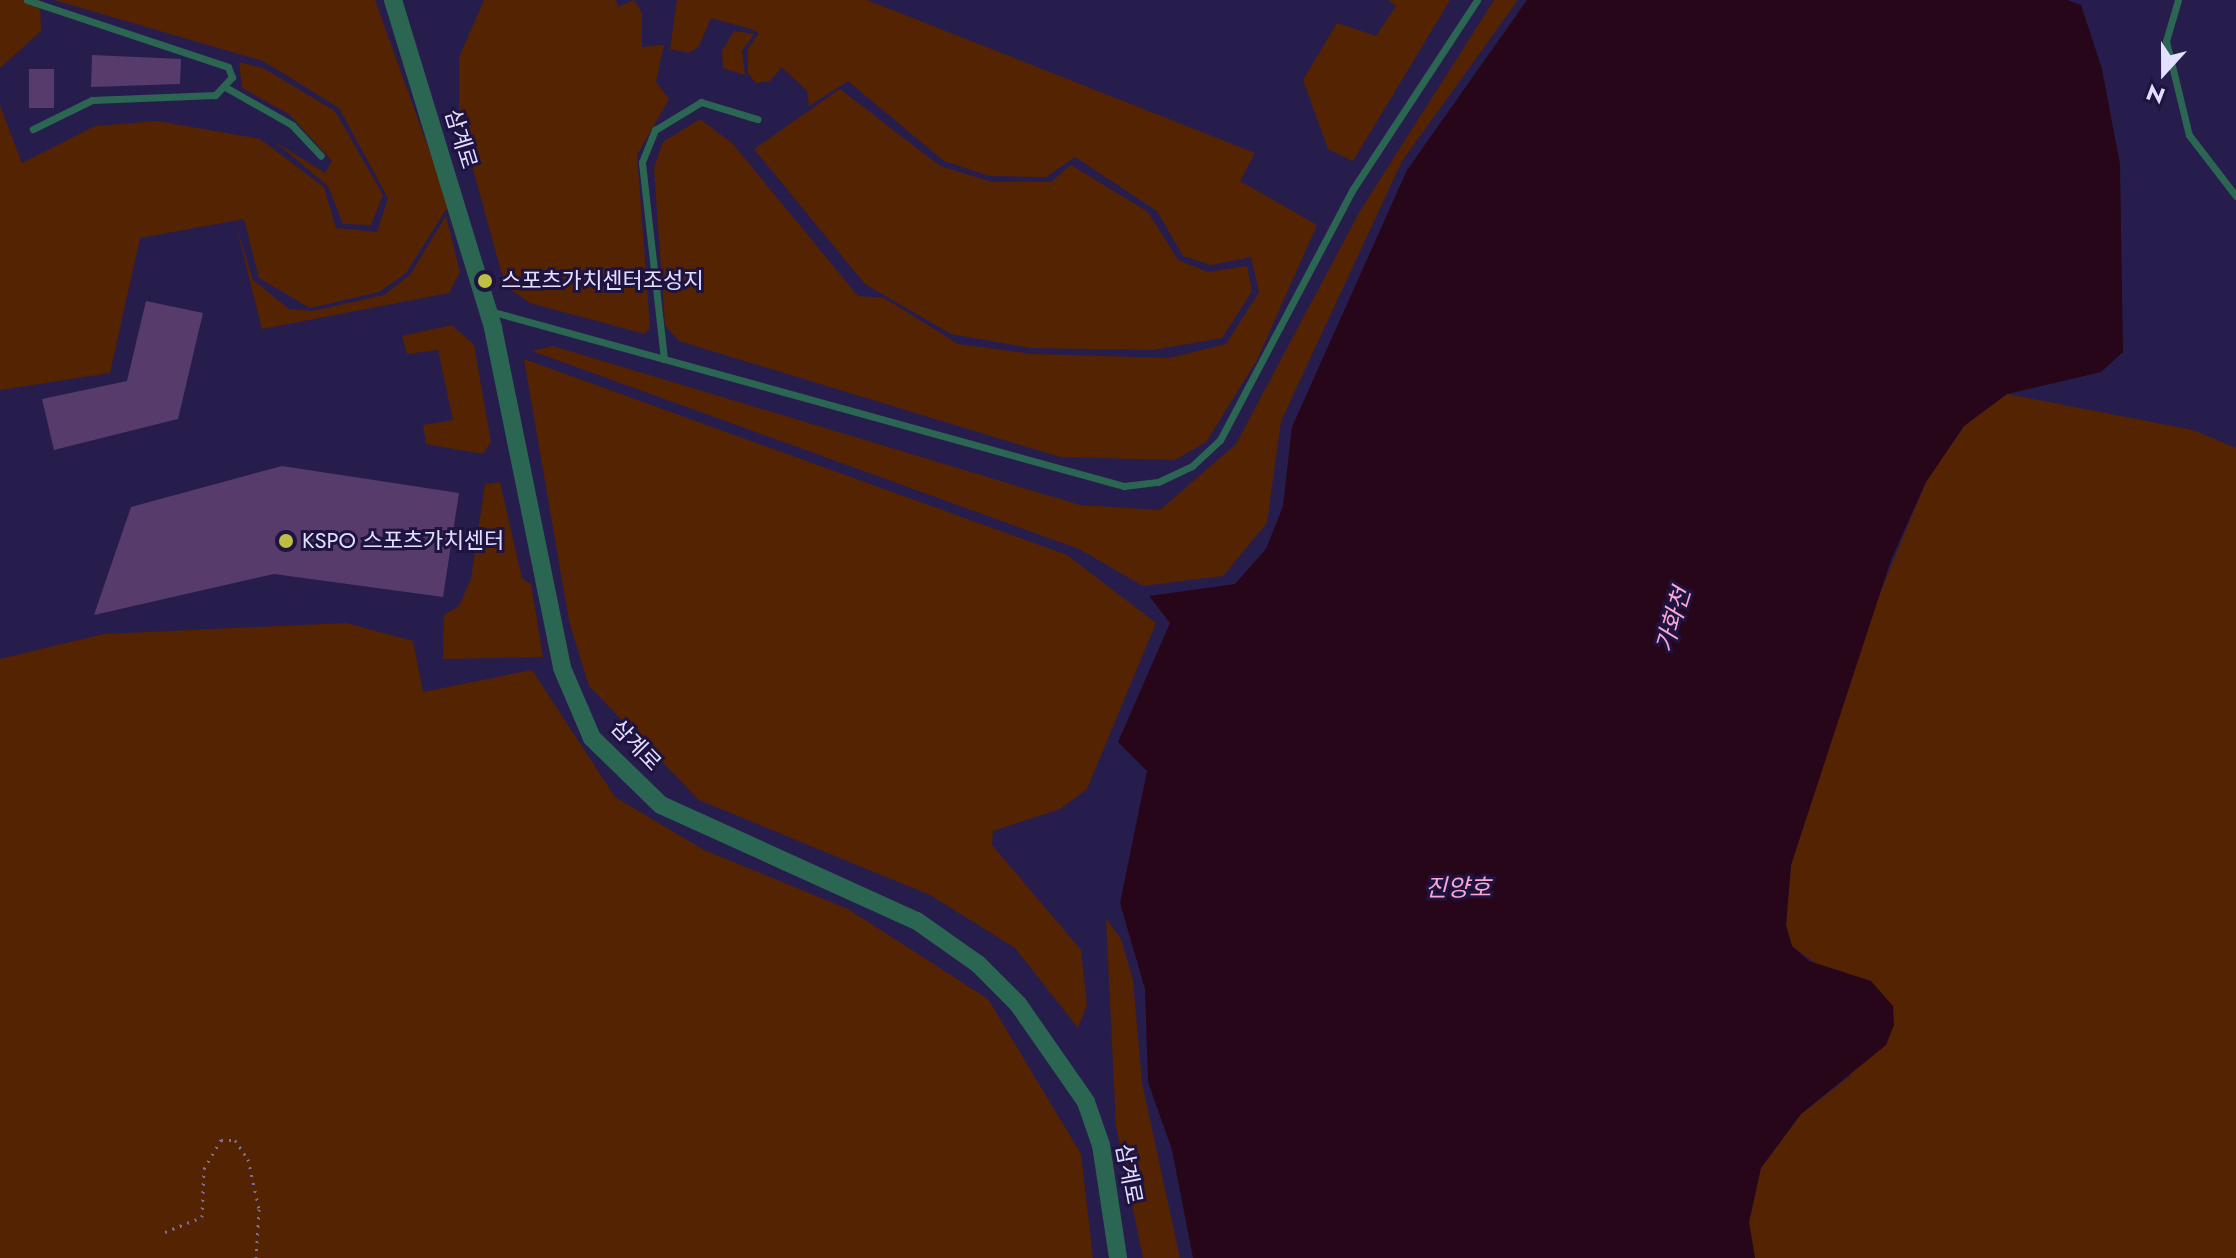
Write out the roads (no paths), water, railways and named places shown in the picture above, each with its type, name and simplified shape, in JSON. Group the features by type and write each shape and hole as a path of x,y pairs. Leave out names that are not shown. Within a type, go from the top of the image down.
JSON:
{"street":[{"name":"삼계로","path":"393,0 488,310 562,668 592,738 661,805 917,921 978,964 1018,1004 1086,1102 1101,1145 1118,1258"}],"lane":[{"path":"27,0 228,67 227,88"},
{"path":"488,310 1124,486 1158,482 1192,466 1220,440 1353,189 1477,0"},
{"path":"2178,0 2166,41 2189,135 2236,196"},
{"path":"33,129 92,100 142,102 227,88 292,125 321,156"},
{"path":"664,359 642,162 655,130 701,102 757,119"}],"water":[{"name":"진양호","path":"1527,0 2067,0 2081,5 2102,69 2120,164 2123,352 2101,372 2007,394 1964,426 1926,482 1891,560 1791,865 1786,925 1792,946 1809,961 1871,981 1893,1006 1894,1025 1886,1045 1801,1114 1761,1168 1749,1222 1755,1258 1193,1258 1172,1150 1148,1082 1145,989 1120,903 1147,771 1118,742 1170,623 1149,596 1235,584 1266,549 1283,506 1292,427 1407,170"}],"place":[{"name":"스포츠가치센터조성지","path":"485,281"},
{"name":"KSPO 스포츠가치센터","path":"286,541"}],"water label":[{"name":"가화천","path":"1673,620"}]}
